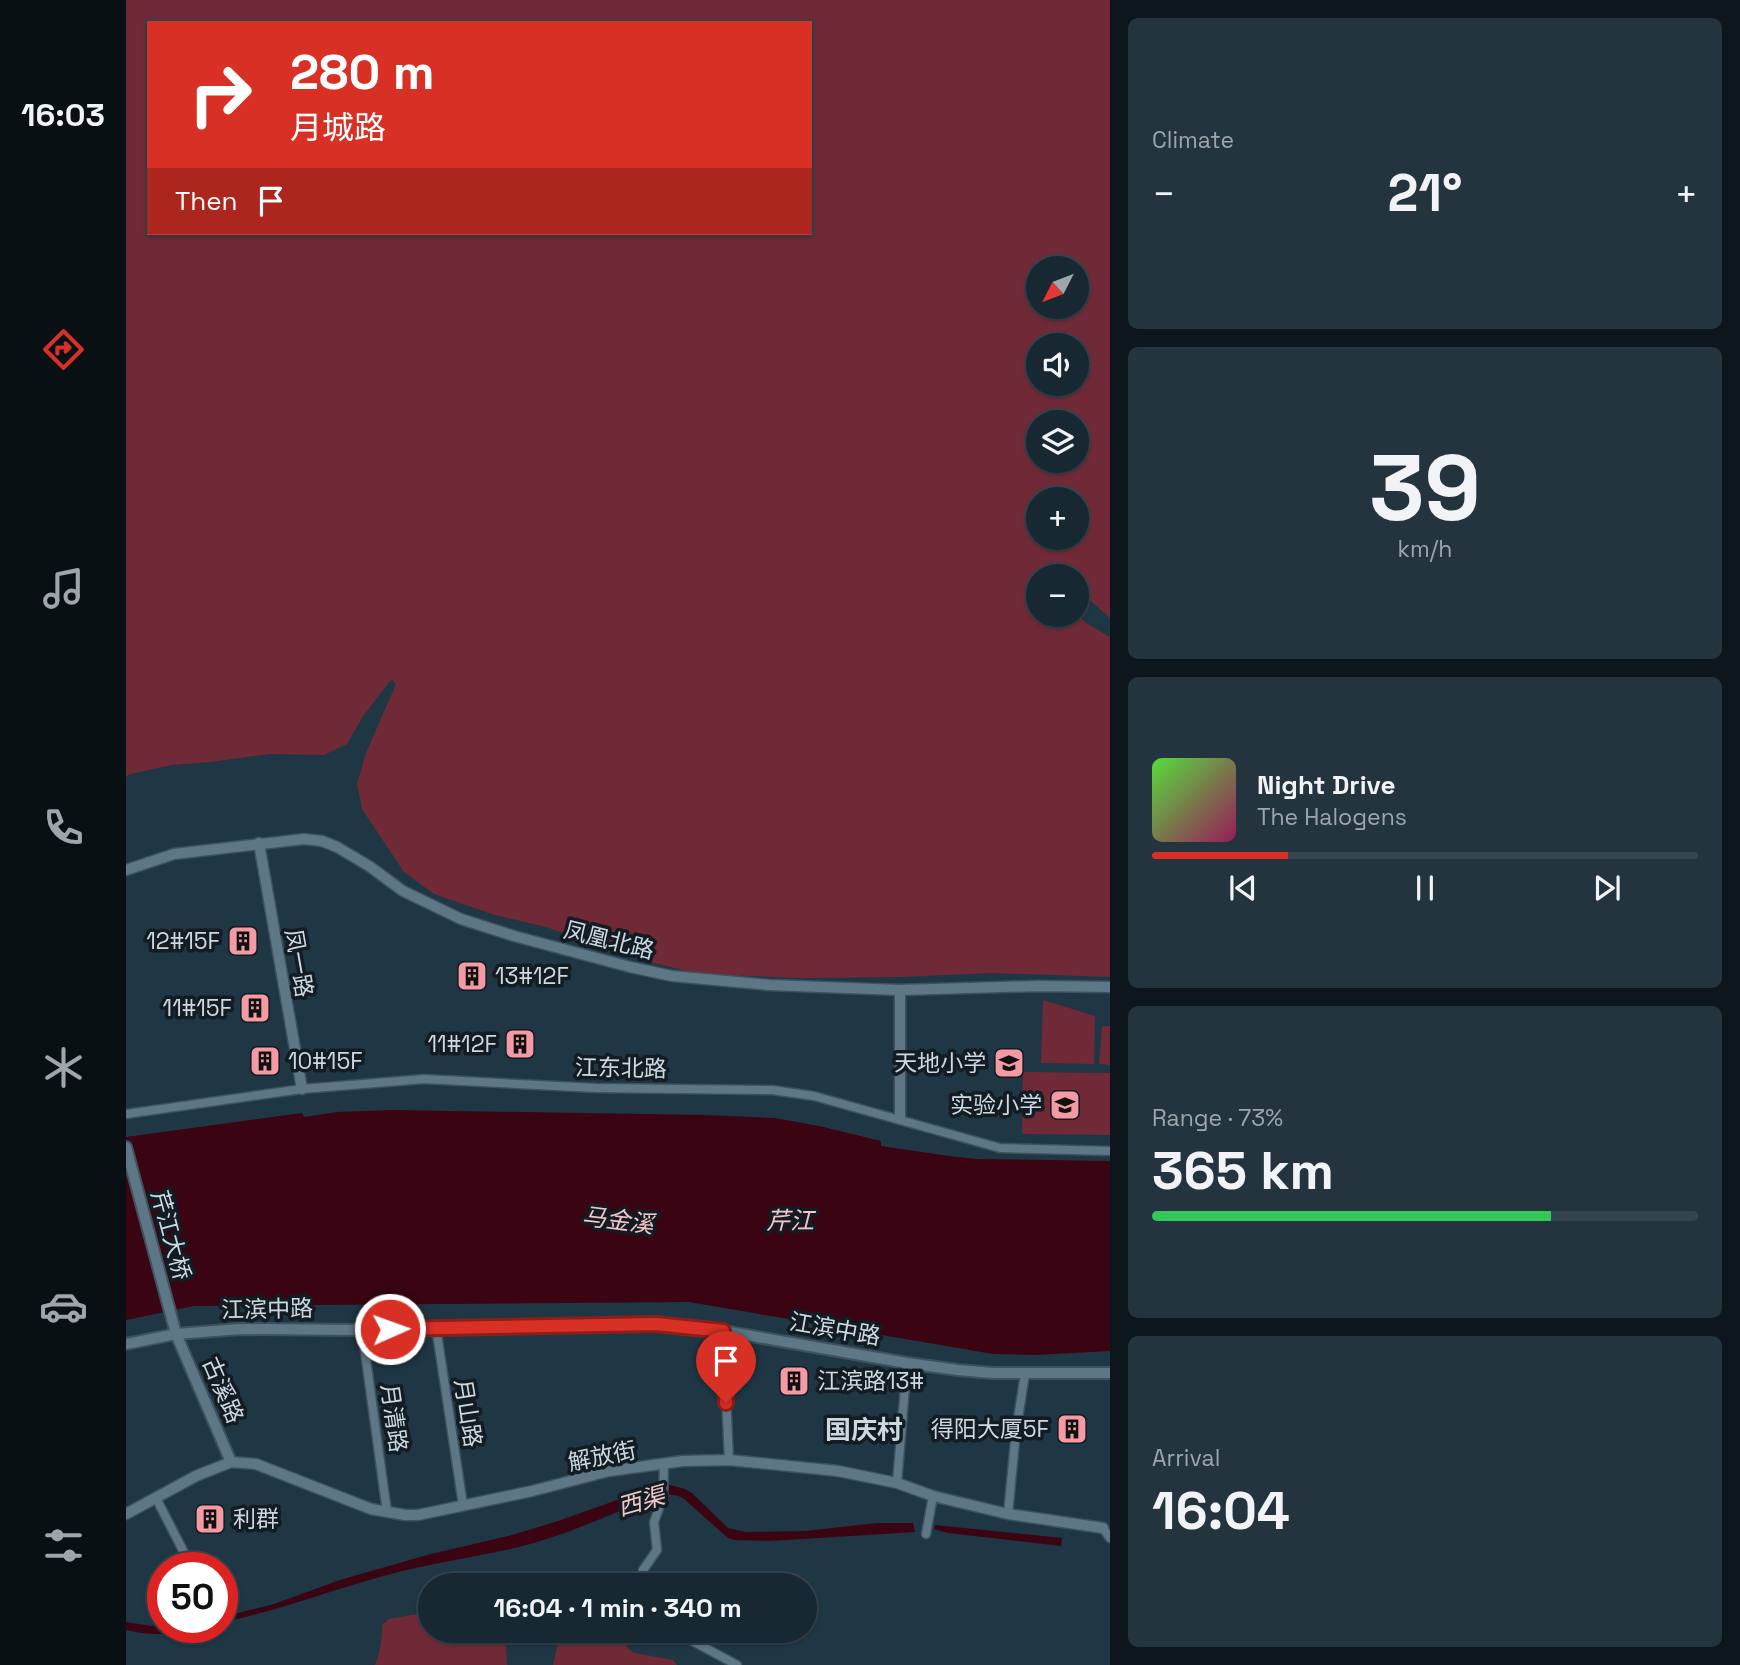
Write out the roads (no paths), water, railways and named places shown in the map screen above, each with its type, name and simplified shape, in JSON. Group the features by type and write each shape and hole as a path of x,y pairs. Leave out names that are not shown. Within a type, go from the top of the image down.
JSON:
{"main road":[{"name":"芹江大桥","path":"126,1147 176,1334"},
{"name":"江滨中路","path":"126,1344 176,1334 240,1329 362,1330 656,1324 723,1331 907,1363 993,1373 1110,1373"},
{"name":"古溪路","path":"176,1334 231,1462"}],"street":[{"name":"凤凰北路","path":"126,870 174,854 304,839 321,841 369,866 402,891 461,919 514,936 672,976 769,985 900,990 1026,986 1110,987"},
{"name":"凤一路","path":"259,843 302,1089"},
{"path":"900,990 900,1119"},
{"name":"江东北路","path":"126,1114 302,1089 424,1079 596,1088 772,1090 814,1096 1000,1148 1110,1151"},
{"name":"月山路","path":"436,1327 463,1504"},
{"name":"月清路","path":"362,1330 387,1512"},
{"path":"723,1331 729,1460"},
{"path":"897,1483 907,1363"},
{"path":"1008,1514 1025,1374"},
{"name":"解放街","path":"231,1462 256,1464 371,1508 418,1515 609,1471 683,1461 729,1460 838,1471 897,1483 933,1496 1008,1514 1108,1525 1110,1538"},
{"path":"126,1514 196,1476 231,1462"},
{"path":"644,1573 643,1570 657,1550 654,1522 663,1497 664,1464"},
{"path":"926,1534 933,1496"},
{"path":"156,1498 184,1552"},
{"path":"696,1643 737,1665"}],"water":[{"name":"芹江","path":"393,1110 775,1118 881,1141 881,1146 949,1156 977,1159 1110,1161 1110,1351 993,1354 689,1302 194,1306 126,1320 126,1137 302,1113 304,1117 337,1112"},
{"name":"西渠","path":"670,1485 685,1489 728,1528 745,1532 805,1531 877,1523 913,1523 915,1532 770,1541 734,1540 728,1538 684,1499 666,1495 536,1542 404,1571 238,1618 238,1613 274,1604 340,1580 431,1554 512,1535 640,1492"},
{"path":"935,1525 1062,1538 1061,1546 948,1533 934,1529"},
{"path":"126,1622 147,1625 147,1633 126,1630"}],"place":[{"name":"12#15F","path":"243,941"},
{"name":"13#12F","path":"472,976"},
{"name":"11#15F","path":"255,1008"},
{"name":"11#12F","path":"520,1044"},
{"name":"10#15F","path":"265,1061"},
{"name":"天地小学","path":"1009,1063"},
{"name":"实验小学","path":"1065,1105"},
{"name":"江滨路13#","path":"794,1381"},
{"name":"得阳大厦5F","path":"1072,1429"},
{"name":"利群","path":"210,1519"}],"district":[{"name":"国庆村","path":"864,1430"}],"water label":[{"name":"马金溪","path":"618,1220"}]}
